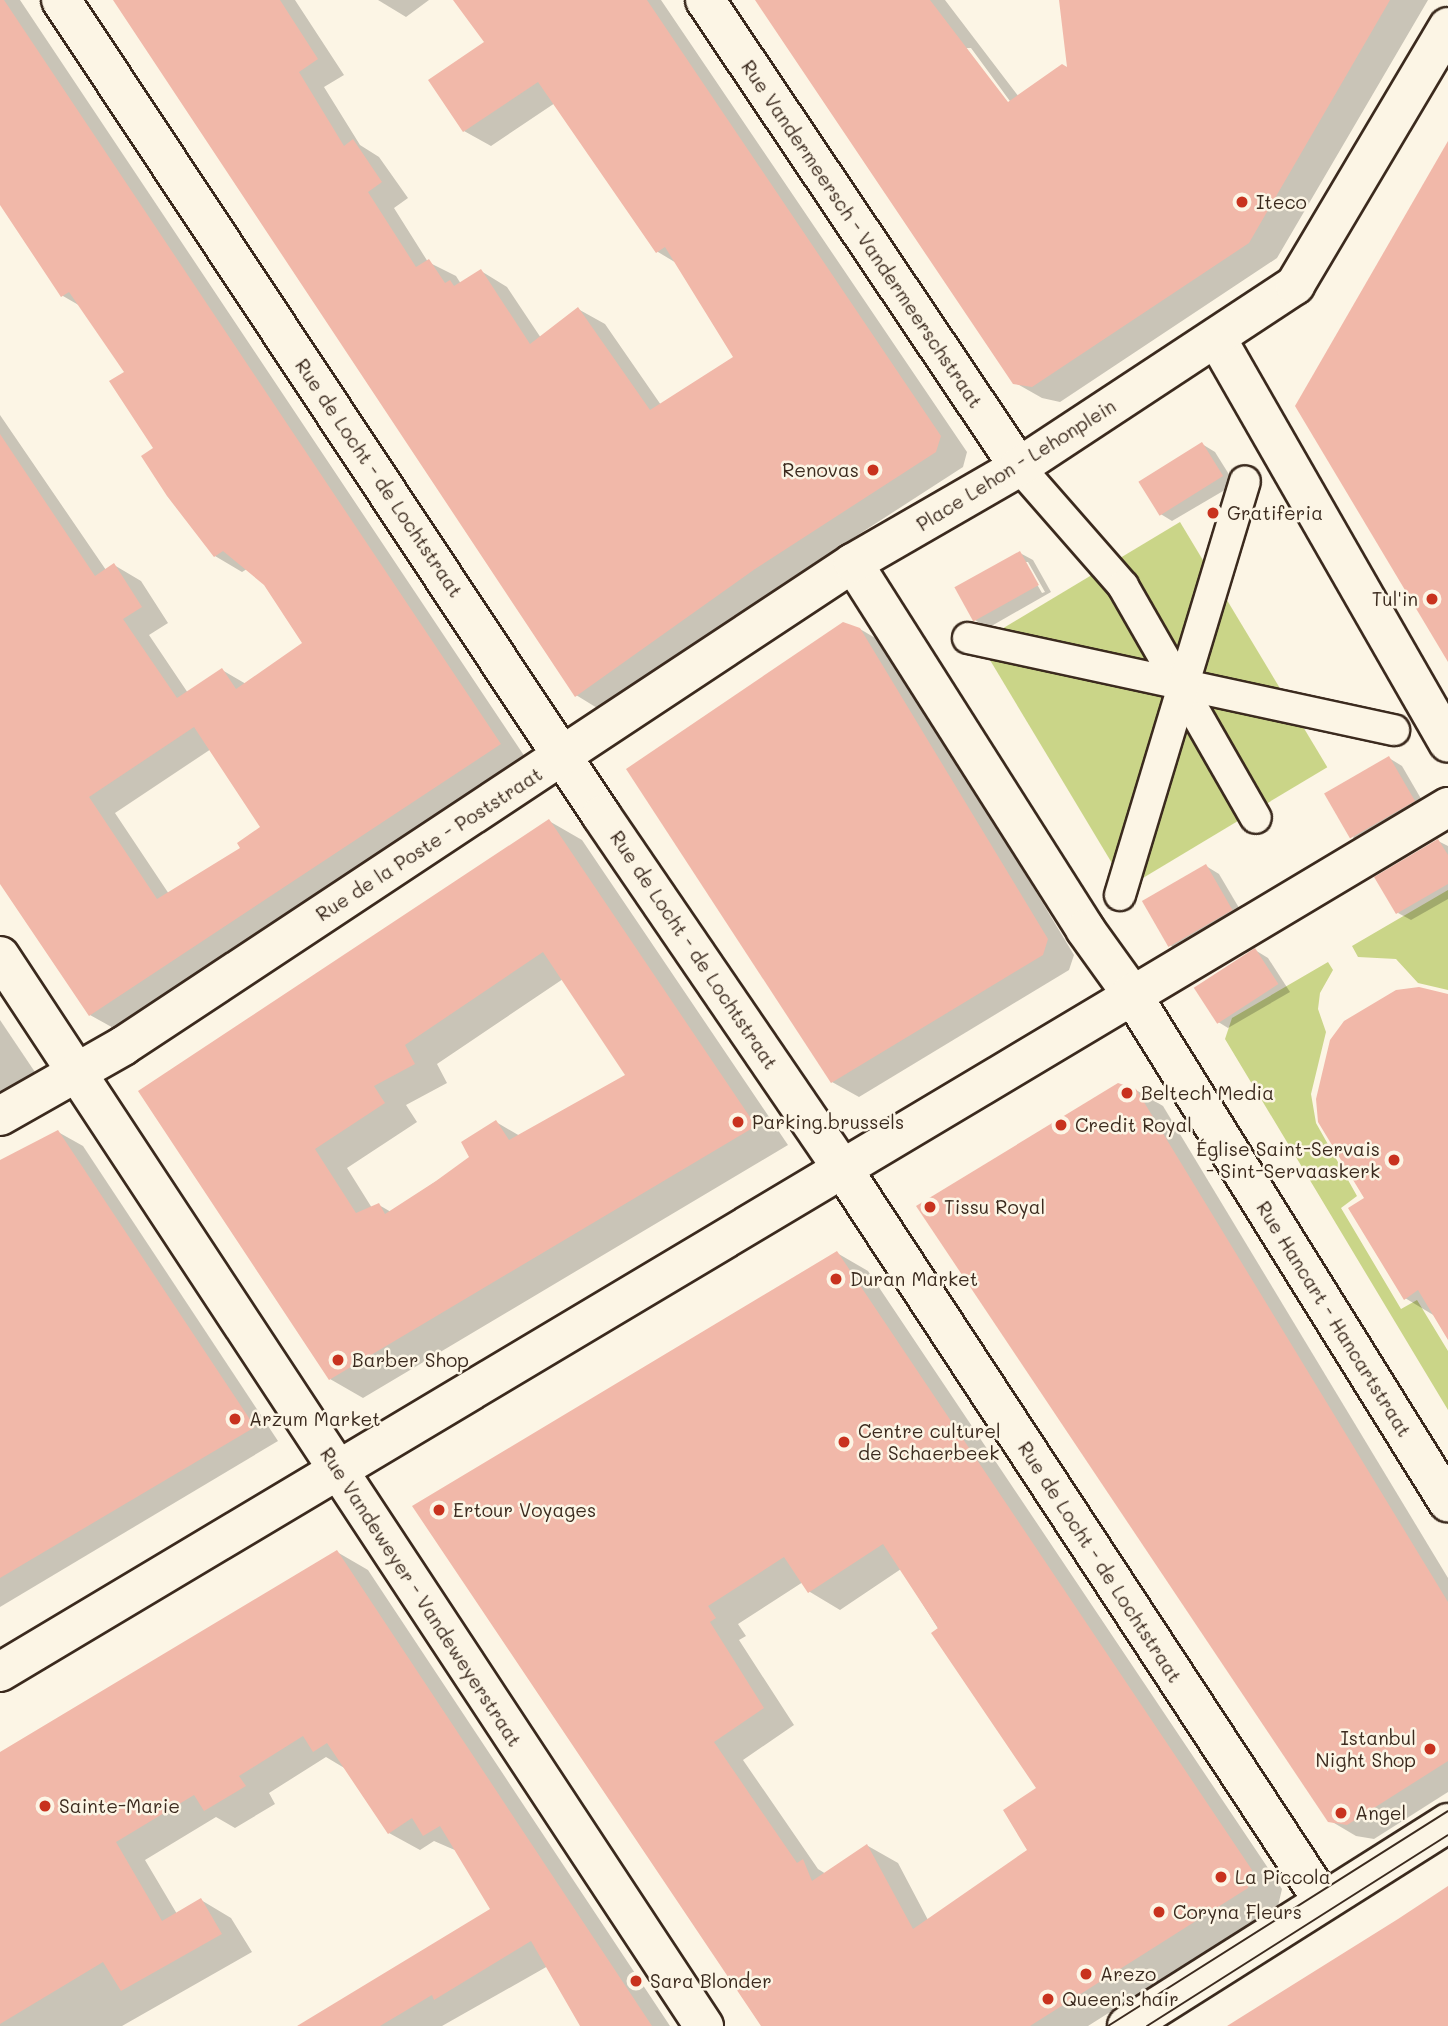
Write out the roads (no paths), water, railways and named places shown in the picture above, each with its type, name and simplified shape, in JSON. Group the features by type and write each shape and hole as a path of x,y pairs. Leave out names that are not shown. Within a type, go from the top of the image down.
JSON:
{"street":[{"name":"Rue de Locht - de Lochtstraat","path":"61,0 844,1171 1323,1901"},
{"name":"Rue Vandermeersch - Vandermeerschstraat","path":"705,0 1018,467"},
{"name":"Place Lehon - Lehonplein","path":"853,563 1018,467 1217,339 1295,285 1448,27"},
{"path":"1217,339 1448,743"},
{"path":"1018,467 1123,586 1256,818"},
{"path":"1120,895 1181,686 1245,482"},
{"name":"Rue de la Poste - Poststraat","path":"0,1116 78,1073 564,756 853,563"},
{"path":"853,563 1085,929 1131,993"},
{"path":"968,638 1394,730"},
{"path":"0,1672 844,1171 1131,993 1448,807"},
{"name":"Rue Vandeweyer - Vandeweyerstraat","path":"0,956 704,2026"},
{"name":"Rue Hancart - Hancartstraat","path":"1131,993 1448,1502"},
{"path":"1127,2026 1448,1823"}],"tram line":[{"path":"1108,2026 1448,1811"},
{"path":"1147,2026 1448,1835"}],"place":[{"name":"Iteco","path":"1242,202"},
{"name":"Renovas","path":"873,470"},
{"name":"Gratiferia","path":"1213,513"},
{"name":"Tul'in","path":"1432,599"},
{"name":"Beltech Media","path":"1127,1093"},
{"name":"Parking.brussels","path":"738,1122"},
{"name":"Credit Royal","path":"1061,1125"},
{"name":"Église Saint-Servais - Sint-Servaaskerk","path":"1394,1160"},
{"name":"Tissu Royal","path":"930,1207"},
{"name":"Duran Market","path":"836,1279"},
{"name":"Barber Shop","path":"338,1360"},
{"name":"Arzum Market","path":"235,1419"},
{"name":"Centre culturel de Schaerbeek","path":"844,1442"},
{"name":"Ertour Voyages","path":"439,1510"},
{"name":"Istanbul Night Shop","path":"1430,1749"},
{"name":"Sainte-Marie","path":"45,1806"},
{"name":"Angel","path":"1341,1813"},
{"name":"La Piccola","path":"1221,1877"},
{"name":"Coryna Fleurs","path":"1159,1912"},
{"name":"Arezo","path":"1086,1974"},
{"name":"Sara Blonder","path":"636,1981"},
{"name":"Queen's hair","path":"1048,1999"}]}
